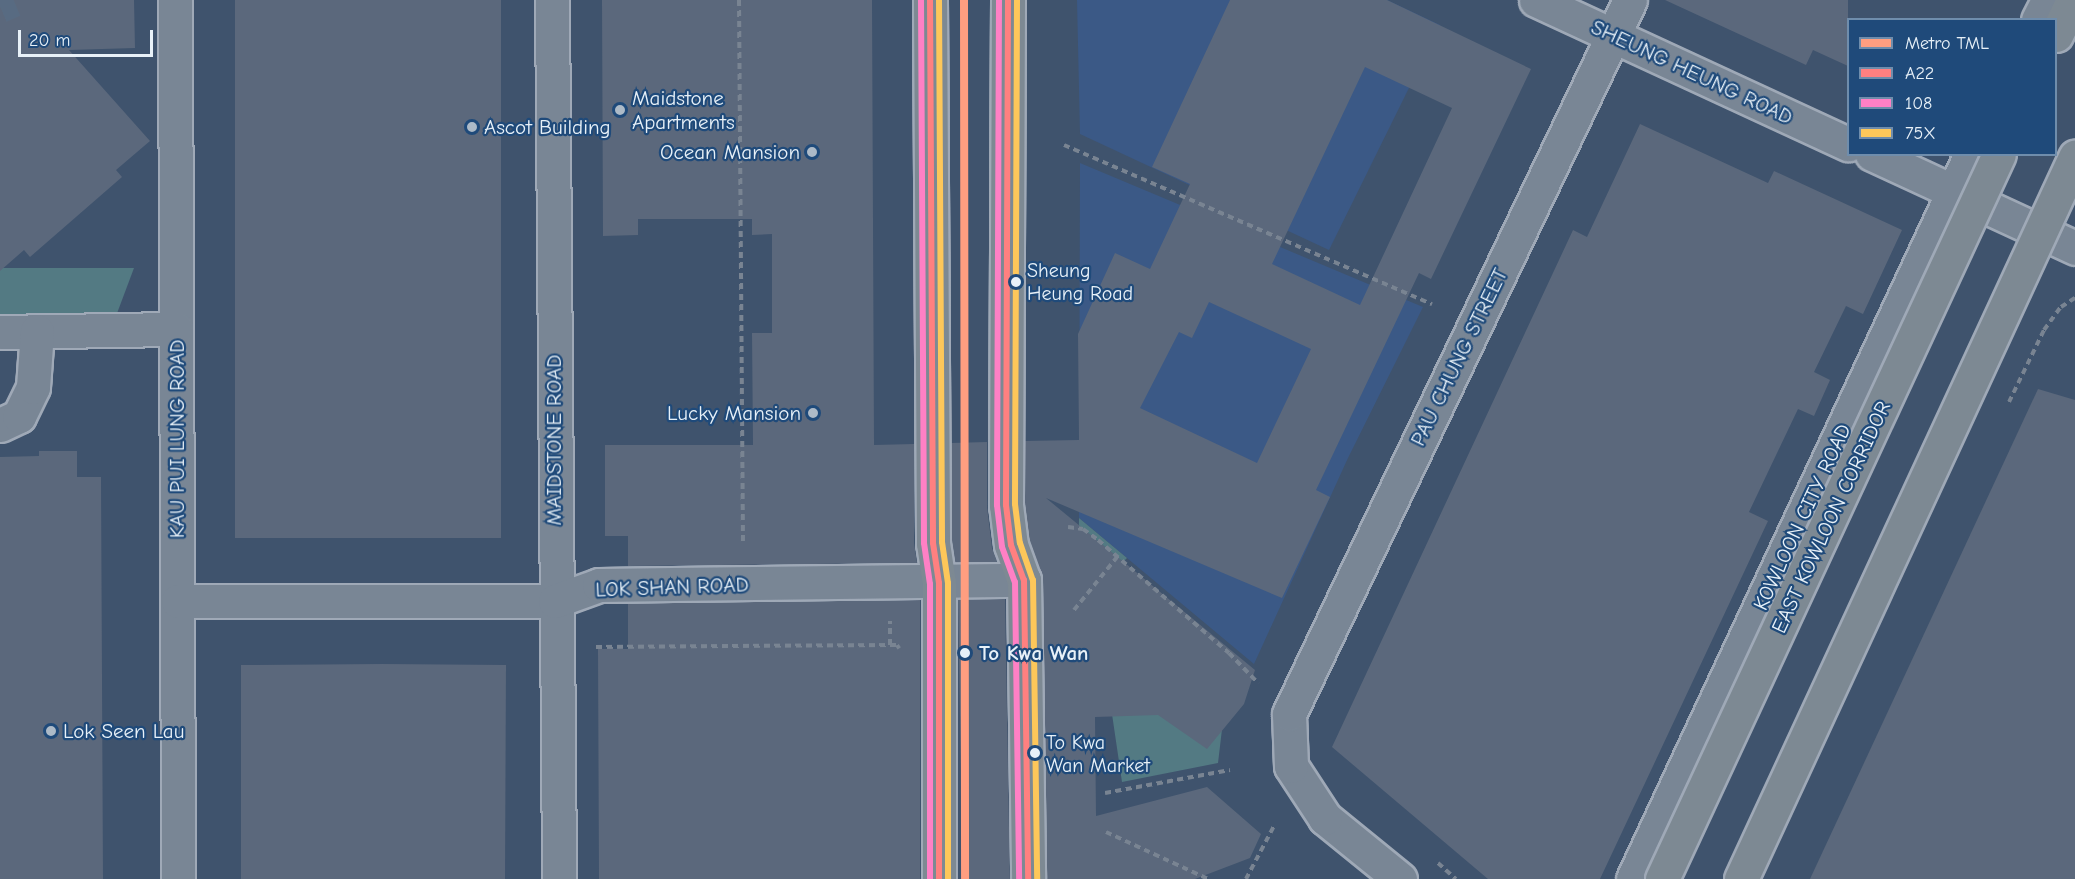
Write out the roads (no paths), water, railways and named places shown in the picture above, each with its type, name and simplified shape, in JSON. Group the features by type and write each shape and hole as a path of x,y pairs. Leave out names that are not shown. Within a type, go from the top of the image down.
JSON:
{"main road":[{"path":"930,0 933,543 939,583 939,879"},
{"path":"1008,0 1006,505 1011,545 1024,580 1028,879"},
{"path":"2057,31 2073,0"},
{"name":"EAST KOWLOON CORRIDOR","path":"1662,879 1998,156"},
{"path":"1741,879 2075,157"}],"street":[{"name":"KAU PUI LUNG ROAD","path":"175,0 178,879"},
{"name":"MAIDSTONE ROAD","path":"552,0 559,879"},
{"name":"SHEUNG HEUNG ROAD","path":"1536,0 1847,144"},
{"name":"PAU CHUNG STREET","path":"1400,879 1325,818 1291,766 1289,714 1630,0"},
{"path":"2039,18 2048,0"},
{"path":"1876,156 2065,243"},
{"name":"KOWLOON CITY ROAD","path":"1633,879 1970,156"},
{"path":"1756,879 2065,243 2075,195"},
{"path":"0,332 176,329"},
{"path":"0,425 19,416 33,387 37,331"},
{"name":"LOK SHAN ROAD","path":"178,601 555,601 599,585 939,583 1024,580"}],"tunnel":[{"path":"0,6 14,0"}],"metro line":[{"name":"TML","path":"964,0 965,879"}],"place":[{"name":"Maidstone Apartments","path":"620,110"},
{"name":"Ascot Building","path":"472,127"},
{"name":"Ocean Mansion","path":"812,152"},
{"name":"Sheung Heung Road","path":"1016,282"},
{"name":"Lucky Mansion","path":"813,413"},
{"name":"To Kwa Wan","path":"965,653"},
{"name":"Lok Seen Lau","path":"51,731"},
{"name":"To Kwa Wan Market","path":"1035,753"}]}
